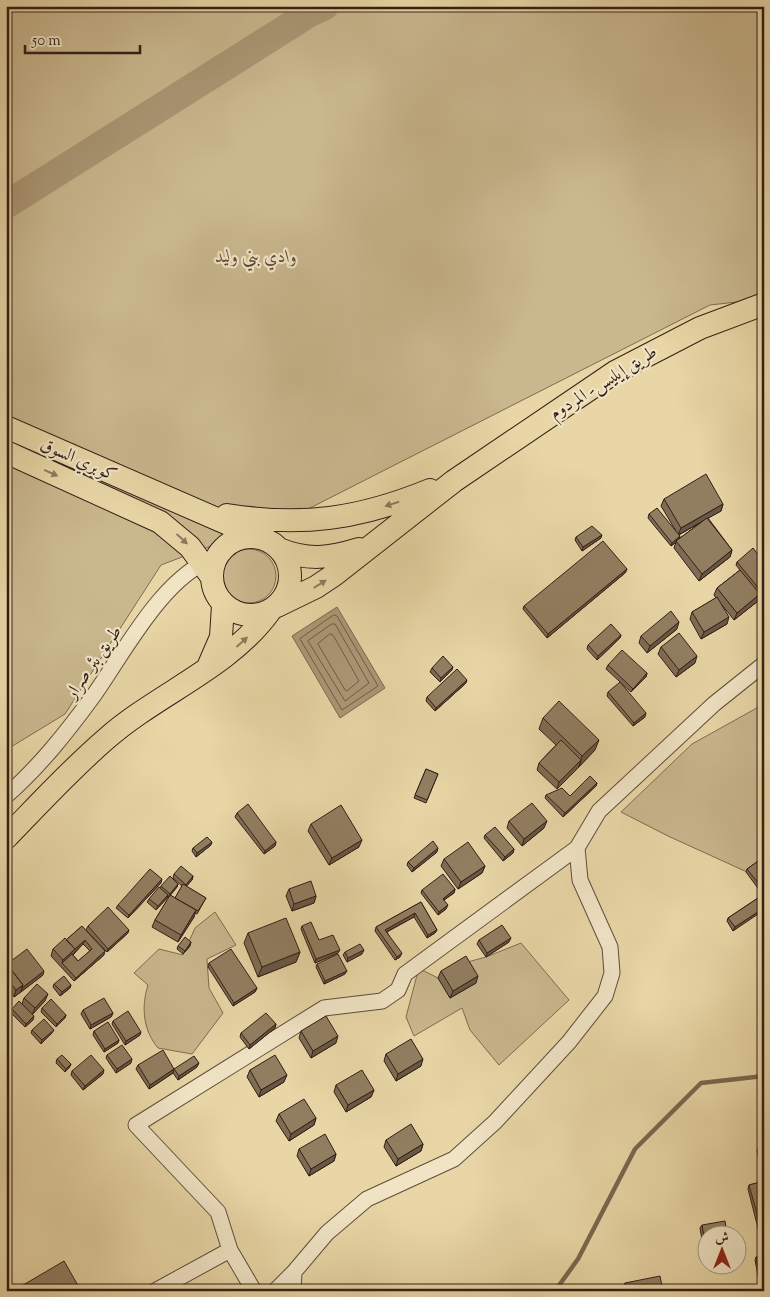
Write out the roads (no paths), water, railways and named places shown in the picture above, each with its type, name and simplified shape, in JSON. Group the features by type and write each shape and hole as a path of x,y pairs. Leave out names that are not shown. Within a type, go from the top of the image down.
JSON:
{"highway":[{"name":"طريق إيليس- المردوم","path":"454,481 615,372 700,328 764,304"},
{"name":"كوبري السوق","path":"6,427 188,507"},
{"name":"كوبري السوق","path":"6,452 142,514 176,533 210,565"},
{"path":"188,507 246,518 299,522 326,520 399,502 454,481"},
{"path":"258,537 234,540 210,565 214,592 223,605 233,612 258,615 322,583 454,481"},
{"path":"188,507 258,537 279,549 306,558 334,557 368,547"},
{"path":"6,838 107,738 248,637 285,596 290,584 290,571 286,559 279,549"},
{"path":"208,667 221,637 223,605"}],"street":[{"name":"طريق بئر صرار","path":"6,796 28,776 66,732 160,600 174,584 210,565"},
{"path":"254,1291 230,1250 218,1212 136,1126 324,1008 382,1001 398,990 405,974 577,848 599,811 714,704 764,664"},
{"path":"275,1291 327,1233 367,1199 454,1159 495,1122 569,1042 605,996 612,973 610,947 580,880 577,848"},
{"path":"155,1291 230,1250"},
{"path":"293,1291 294,1272"}],"water":[{"path":"337,607 385,688 340,718 292,636"}],"waterway":[{"name":"وادي بني وليد","path":"6,205 310,13 325,6"},
{"path":"555,1291 578,1259 635,1149 701,1083 764,1076"}]}
